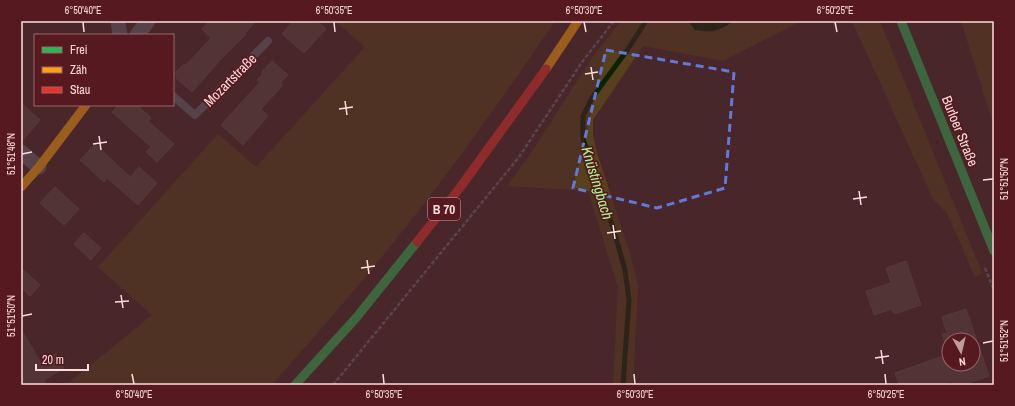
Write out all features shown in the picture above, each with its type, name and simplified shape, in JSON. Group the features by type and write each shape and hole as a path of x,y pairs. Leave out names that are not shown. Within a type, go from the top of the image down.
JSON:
{"main road":[{"name":"B 70","path":"295,385 356,318 460,189 560,49 578,21"},
{"name":"Burloer Straße","path":"901,21 994,251"},
{"path":"21,187 39,167 85,106"}],"street":[{"path":"118,21 120,34"},
{"path":"138,34 148,21"},
{"path":"21,152 39,167"}],"lane":[{"name":"Mozartstraße","path":"174,97 195,115 268,41"}],"path":[{"path":"333,385 519,157 582,62 614,21"}],"highlighted area":[{"path":"606,50 734,72 725,188 657,208 573,188"}],"shaded area":[{"path":"335,21 555,21 509,88 437,187 387,251 272,385 66,385 152,315 98,267 218,134 256,167 365,47"},
{"path":"621,21 688,21 695,30 725,27 733,21 801,21 723,61 643,46 593,120 593,136 597,153 629,250 638,286 633,385 613,385 618,287 588,191 507,186 531,153 591,59"},
{"path":"688,21 733,21 719,29 706,31 695,30"},
{"path":"852,21 880,21 982,273 975,277 947,213 933,199"},
{"path":"961,21 994,21 994,126"}],"building":[{"path":"209,21 256,21 245,33 246,34 222,58 192,92 176,78 176,72 183,65 187,64 211,38 202,29"},
{"path":"293,21 317,21 326,29 304,53 282,34"},
{"path":"272,61 288,75 281,82 282,86 261,109 268,116 243,145 221,125 260,82 257,80 263,74 261,73"},
{"path":"21,103 40,120 21,142"},
{"path":"118,106 138,106 151,118 148,121 174,144 157,162 146,152 151,147 112,112"},
{"path":"95,144 130,177 139,167 157,183 138,205 107,178 104,182 80,160"},
{"path":"55,187 79,209 64,225 40,203"},
{"path":"84,233 101,248 91,260 74,244"},
{"path":"906,261 921,305 894,314 892,309 874,315 866,291 891,283 886,268"},
{"path":"21,268 40,285 30,296 21,288"},
{"path":"966,309 974,332 947,332 942,317"},
{"path":"21,329 41,363 55,354 64,368 44,380 46,385 21,385"},
{"path":"981,353 989,376 963,385 953,385 951,381 940,385 899,385 895,373 941,357 941,372 981,372"}],"waterway":[{"name":"Knüstingbach","path":"623,385 629,300 625,270 614,231 583,139 583,116 592,98 628,49 646,21"}],"traffic: fast":[{"path":"901,21 994,251"},
{"path":"295,385 356,318 417,242"}],"traffic: slow":[{"path":"546,69 578,21"},
{"path":"21,187 39,167 85,106"}],"traffic: jam":[{"path":"417,242 459,189 546,69"}]}
